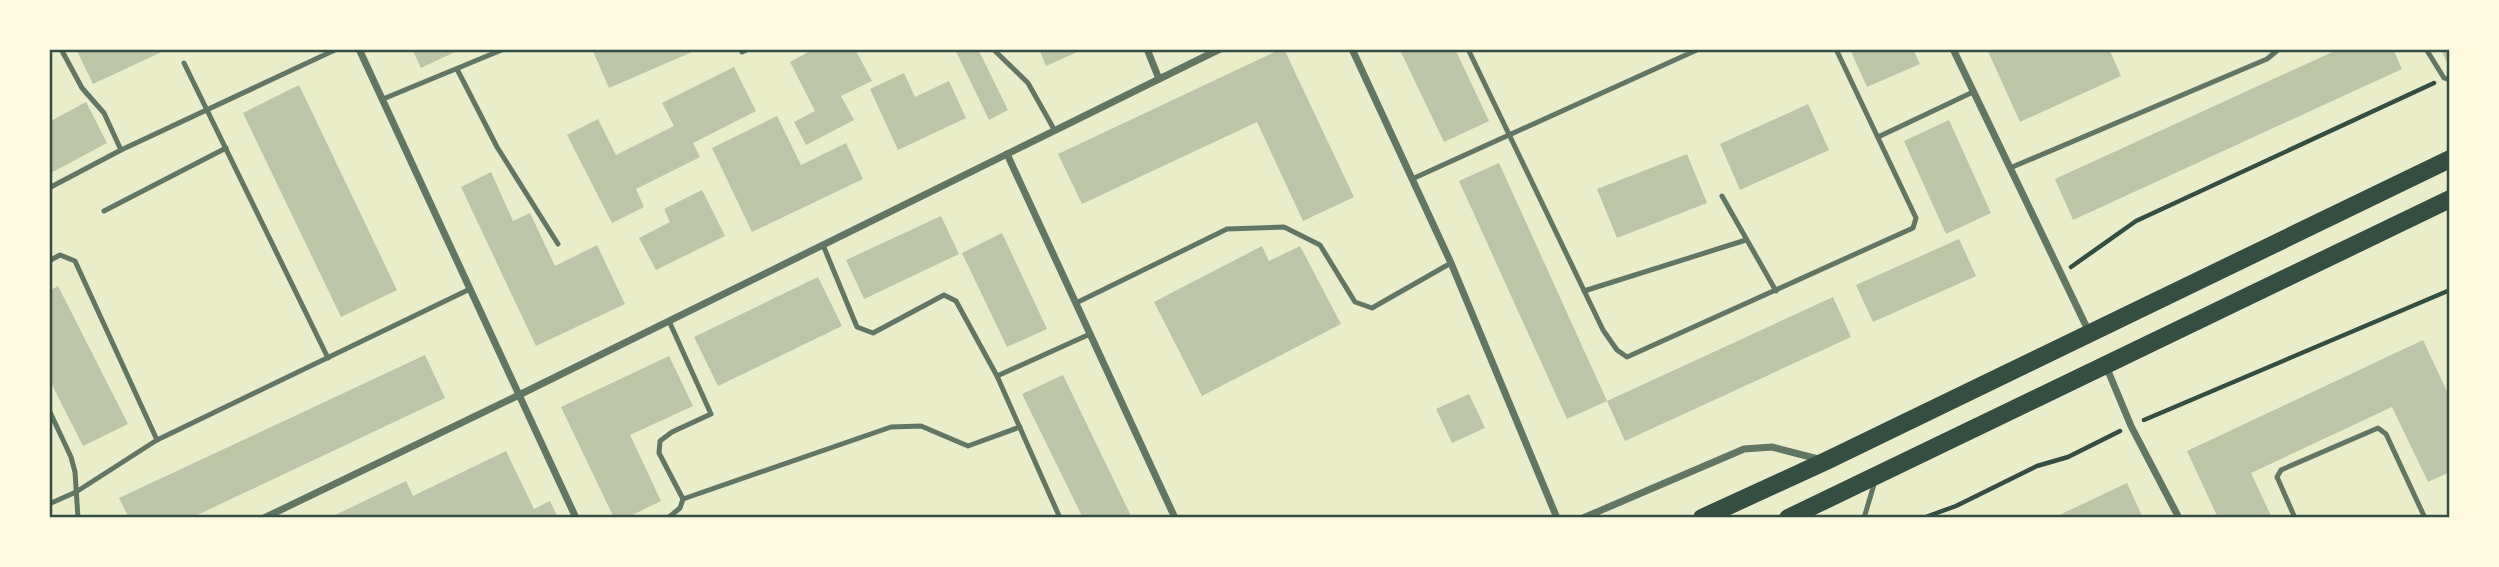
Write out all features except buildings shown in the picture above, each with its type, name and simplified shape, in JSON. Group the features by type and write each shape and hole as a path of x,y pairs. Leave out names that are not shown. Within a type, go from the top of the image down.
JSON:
{"main road":[{"path":"1702,518 1826,461 2450,159"},
{"path":"1788,518 2450,199"}],"street":[{"path":"359,49 576,518"},
{"path":"1147,49 1159,79"},
{"path":"264,518 1220,49"},
{"path":"1352,49 1451,263 1557,518"},
{"path":"1953,49 2089,332"},
{"path":"1007,154 1175,518"},
{"path":"2106,365 2131,426 2179,518"},
{"path":"1583,518 1744,449 1772,447 1826,461"}],"lane":[{"path":"61,49 82,88 104,113 121,150"},
{"path":"49,188 121,150 337,49"},
{"path":"383,99 504,49"},
{"path":"742,52 749,49"},
{"path":"993,49 1028,83 1055,131"},
{"path":"1468,49 1603,330 1617,350 1627,357 1913,228 1916,218 1836,49"},
{"path":"1412,179 1699,49"},
{"path":"2010,168 2267,59 2279,49"},
{"path":"2427,49 2447,79"},
{"path":"184,63 328,358"},
{"path":"457,69 497,147 558,244"},
{"path":"1878,137 1973,92"},
{"path":"104,211 226,148"},
{"path":"1722,196 1776,291"},
{"path":"1076,303 1227,229 1284,227 1320,246 1354,302 1372,308 1451,263"},
{"path":"1584,291 1746,240"},
{"path":"822,246 857,327 873,333 944,295 956,302 997,376 1060,518"},
{"path":"49,261 60,255 75,261 157,440"},
{"path":"49,505 76,492 157,440 470,289"},
{"path":"668,518 680,508 683,499 659,453 660,441 672,432 711,414 669,321"},
{"path":"997,376 1090,334"},
{"path":"49,410 71,457 78,518"},
{"path":"683,499 891,427 921,426 968,446 1020,427"},
{"path":"2295,518 2277,477 2281,470 2378,428 2386,434 2425,518"},
{"path":"1864,518 1877,475"}],"path":[{"path":"2062,275 2093,249 2136,221 2447,79"},
{"path":"1923,518 1956,506 2037,466 2068,457 2131,426 2450,290"}]}
